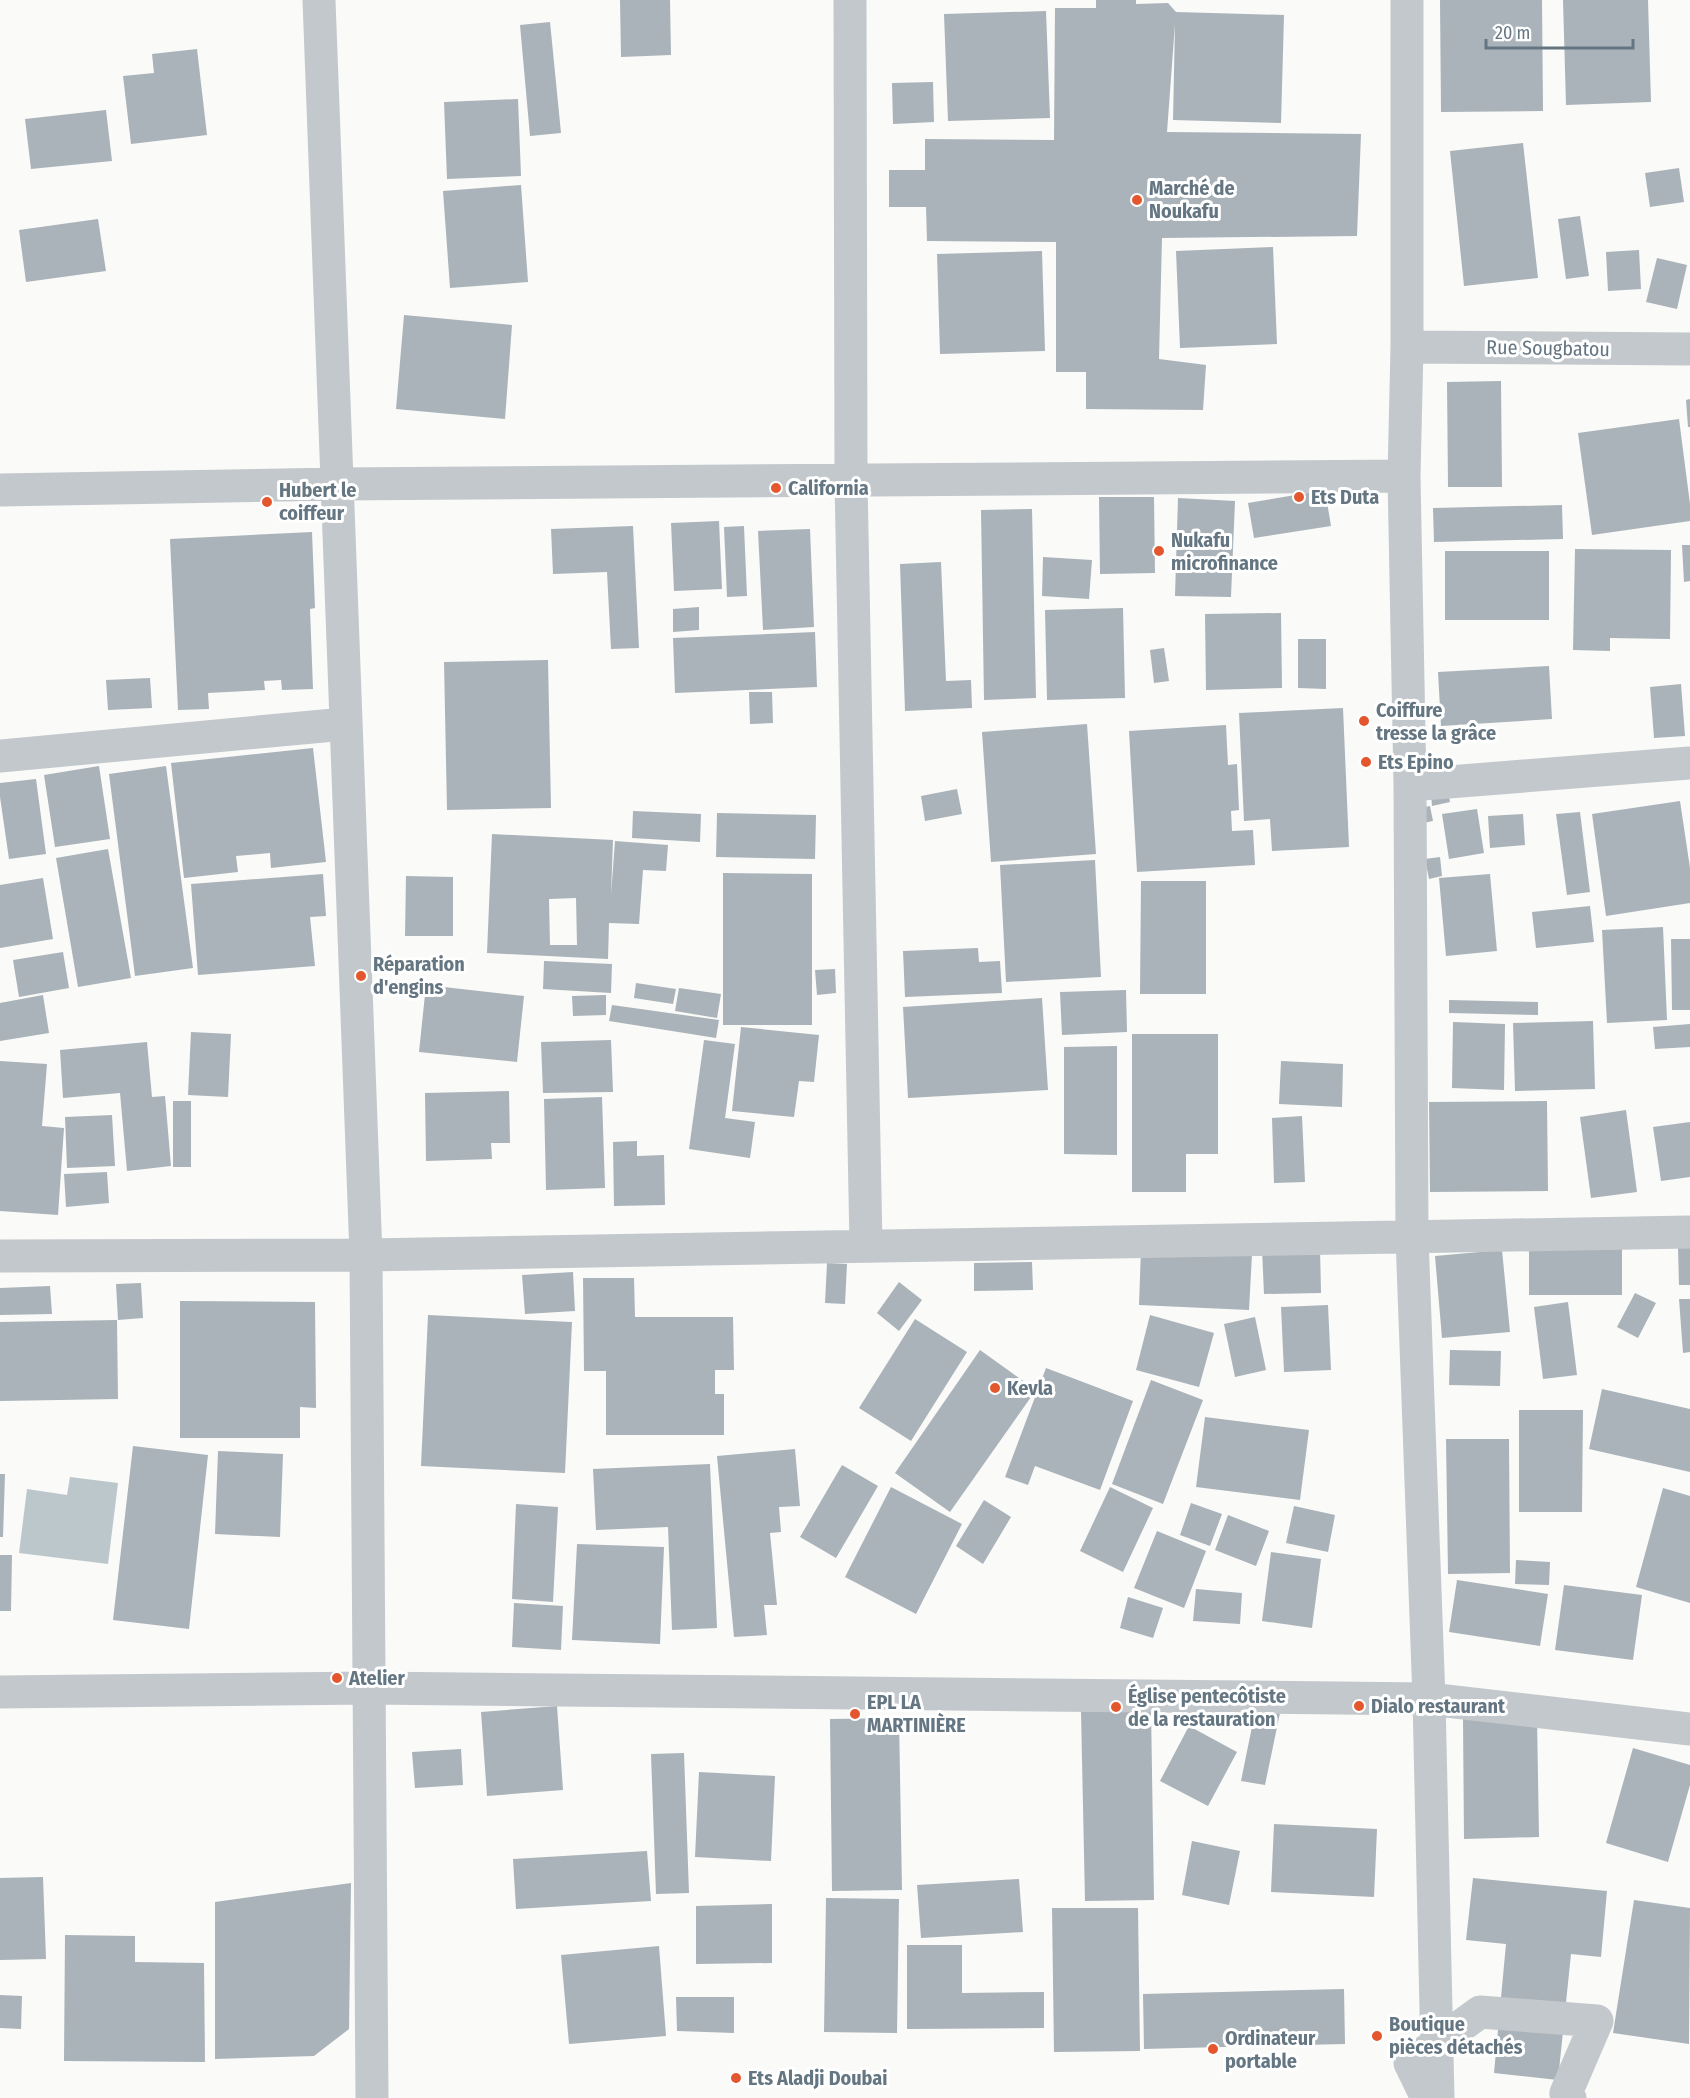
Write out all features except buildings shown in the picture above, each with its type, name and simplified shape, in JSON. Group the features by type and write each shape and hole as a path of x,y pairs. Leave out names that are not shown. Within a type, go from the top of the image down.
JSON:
{"street":[{"path":"320,0 366,1255 372,2098"},
{"path":"850,0 851,481 866,1245"},
{"path":"1407,0 1407,347 1404,476 1410,785 1412,1237 1429,1699 1438,2098"},
{"name":"Rue Sougbatou","path":"1407,347 1690,350"},
{"path":"0,490 337,484 1404,476"},
{"path":"0,756 345,724"},
{"path":"1410,785 1690,763"},
{"path":"0,1256 366,1255 1690,1232"},
{"path":"0,1692 368,1689 1429,1699 1690,1729"},
{"path":"1427,2098 1410,2063 1480,2012 1597,2021 1566,2093 1570,2098"}],"shaded area":[{"path":"70,1477 118,1483 108,1564 19,1553 27,1489 67,1495"}],"place":[{"name":"Marché de Noukafu","path":"1137,200"},
{"name":"California","path":"776,488"},
{"name":"Ets Duta","path":"1299,497"},
{"name":"Hubert le coiffeur","path":"267,502"},
{"name":"Nukafu microfinance","path":"1159,551"},
{"name":"Coiffure tresse la grâce","path":"1364,721"},
{"name":"Ets Epino","path":"1366,762"},
{"name":"Réparation d'engins","path":"361,976"},
{"name":"Kevla","path":"995,1388"},
{"name":"Atelier","path":"337,1678"},
{"name":"Dialo restaurant","path":"1359,1706"},
{"name":"Église pentecôtiste de la restauration","path":"1116,1707"},
{"name":"EPL LA MARTINIÈRE","path":"855,1714"},
{"name":"Boutique pièces détachés","path":"1377,2036"},
{"name":"Ordinateur portable","path":"1213,2049"},
{"name":"Ets Aladji Doubai","path":"736,2078"}]}
